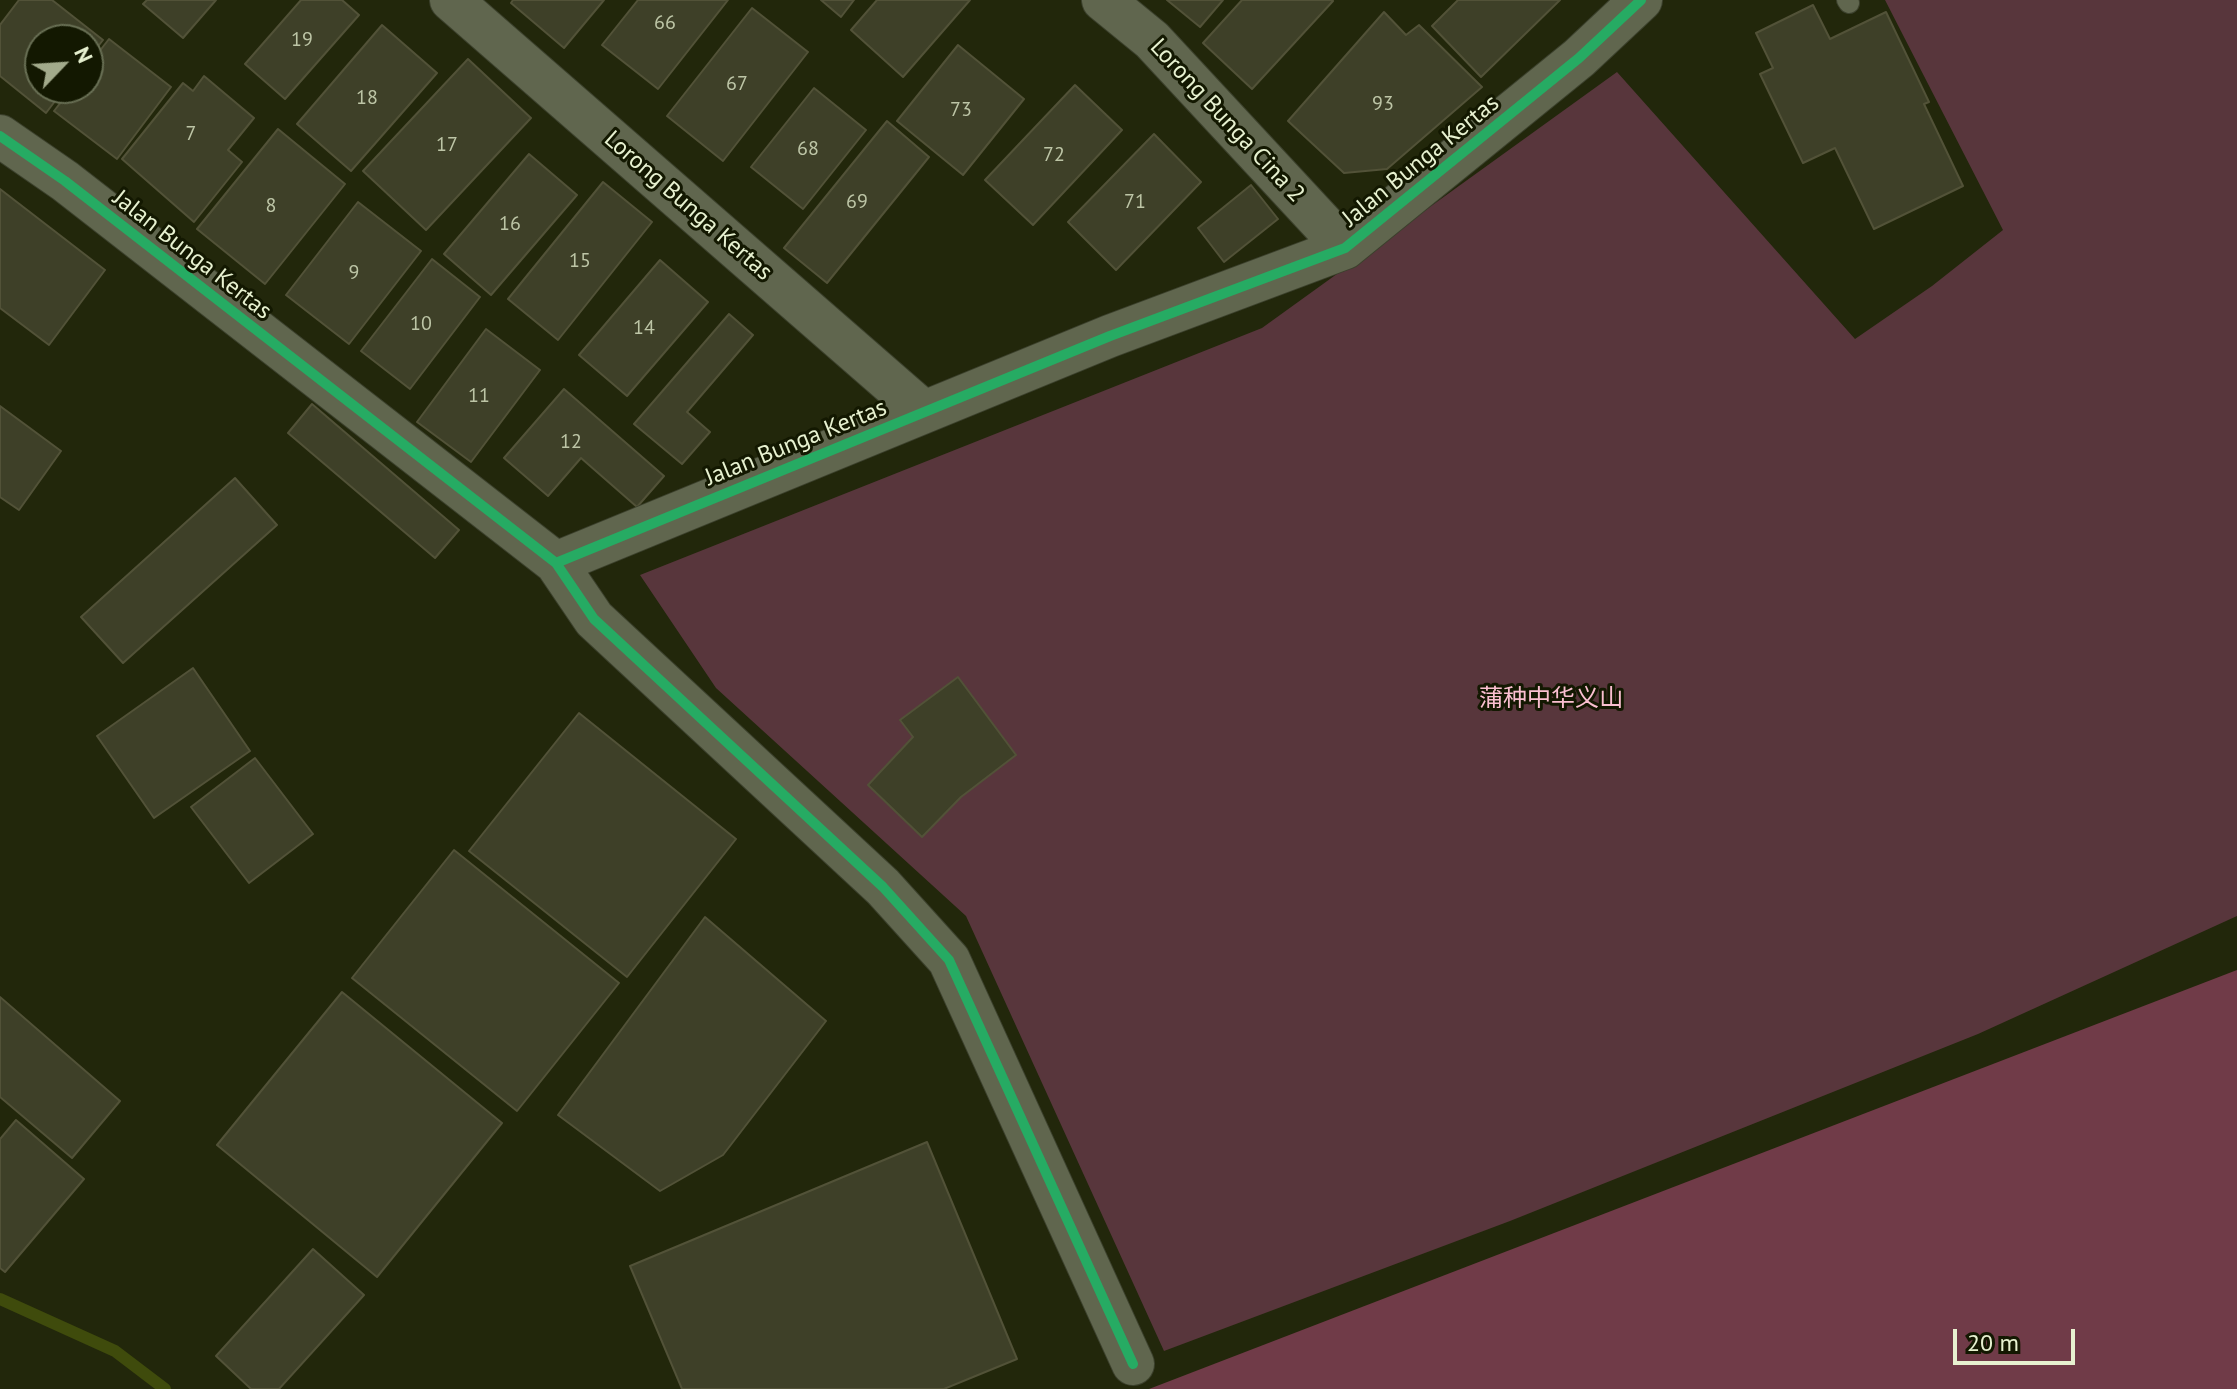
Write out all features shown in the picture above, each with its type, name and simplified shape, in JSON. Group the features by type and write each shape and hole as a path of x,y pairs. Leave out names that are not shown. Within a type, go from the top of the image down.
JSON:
{"street":[{"name":"Lorong Bunga Kertas","path":"451,0 924,412"},
{"name":"Lorong Bunga Cina 2","path":"1103,0 1152,40 1345,248"},
{"name":"Jalan Bunga Kertas","path":"0,136 65,181 556,563 1110,336 1345,248 1579,58 1641,0"},
{"path":"556,563 594,619 883,887 949,960 1133,1364"}],"green space":[{"name":"蒲种中华义山","path":"1885,0 2237,0 2237,916 1978,1034 1510,1221 1164,1351 966,916 716,688 640,575 1262,328 1617,72 1855,339 1932,286 2003,230"}],"shaded area":[{"path":"2237,970 2237,1389 1149,1389"}],"building":[{"path":"19,0 52,0 83,24 24,24 24,95 0,76 0,25"},
{"path":"147,0 216,0 183,38 143,4"},
{"path":"301,0 342,0 359,15 285,99 245,64"},
{"path":"513,0 604,0 564,48 511,3"},
{"path":"638,0 728,0 658,89 602,45"},
{"path":"821,0 854,0 841,17"},
{"path":"877,0 970,0 903,77 851,30"},
{"path":"1167,0 1223,0 1200,27"},
{"path":"1242,0 1333,1 1252,89 1203,43"},
{"path":"1458,0 1560,0 1481,77 1432,26"},
{"path":"1813,5 1830,39 1886,12 1929,102 1924,104 1963,186 1874,229 1835,148 1803,163 1760,74 1773,68 1756,33"},
{"path":"752,8 808,52 723,161 667,116"},
{"path":"1384,12 1406,35 1419,25 1482,87 1387,169 1344,173 1288,121"},
{"path":"382,25 437,73 351,171 297,124"},
{"path":"109,39 171,87 117,159 54,111 59,104 104,104 104,45"},
{"path":"958,45 1024,99 963,175 897,121"},
{"path":"468,59 531,118 426,230 363,171"},
{"path":"204,76 254,118 228,150 242,162 194,222 122,159 183,83 193,91"},
{"path":"1075,85 1122,130 1033,225 985,180"},
{"path":"814,88 866,130 803,209 751,167"},
{"path":"35,104 53,104 46,113"},
{"path":"887,121 929,157 827,283 784,248"},
{"path":"278,129 345,184 265,284 197,229"},
{"path":"1154,134 1201,182 1116,270 1068,222"},
{"path":"529,154 577,195 491,295 444,254"},
{"path":"603,182 652,222 558,340 508,299"},
{"path":"1251,185 1278,219 1224,262 1198,228"},
{"path":"0,189 105,270 49,345 0,308"},
{"path":"358,202 421,251 349,344 286,295"},
{"path":"432,259 480,297 410,389 361,351"},
{"path":"660,260 708,302 627,396 579,355"},
{"path":"729,314 753,335 687,412 710,432 682,464 634,424"},
{"path":"486,329 540,370 471,462 417,422"},
{"path":"564,389 664,476 637,507 581,458 548,496 504,458"},
{"path":"312,404 459,530 435,558 288,433"},
{"path":"0,406 61,451 19,510 0,497"},
{"path":"235,478 277,525 123,663 81,617"},
{"path":"193,668 250,751 154,818 97,736"},
{"path":"958,677 1016,755 961,797 922,837 868,785 913,737 900,720"},
{"path":"579,713 736,839 627,977 469,851"},
{"path":"255,758 313,834 249,883 191,807"},
{"path":"454,850 619,983 517,1111 352,978"},
{"path":"705,917 826,1021 723,1155 660,1191 558,1115"},
{"path":"342,992 502,1123 377,1277 217,1145"},
{"path":"0,997 120,1101 72,1158 0,1097"},
{"path":"16,1120 84,1179 5,1272 0,1268 0,1139"},
{"path":"927,1142 1017,1359 944,1389 682,1389 630,1266"},
{"path":"313,1249 364,1295 279,1389 251,1389 216,1356"}],"waterway":[{"path":"0,1299 115,1351 165,1389"}],"cycle path":[{"path":"556,563 1110,336 1345,248 1579,58 1641,0"},
{"path":"0,136 65,181 556,563 594,619 883,887 949,960 1133,1364"}]}
